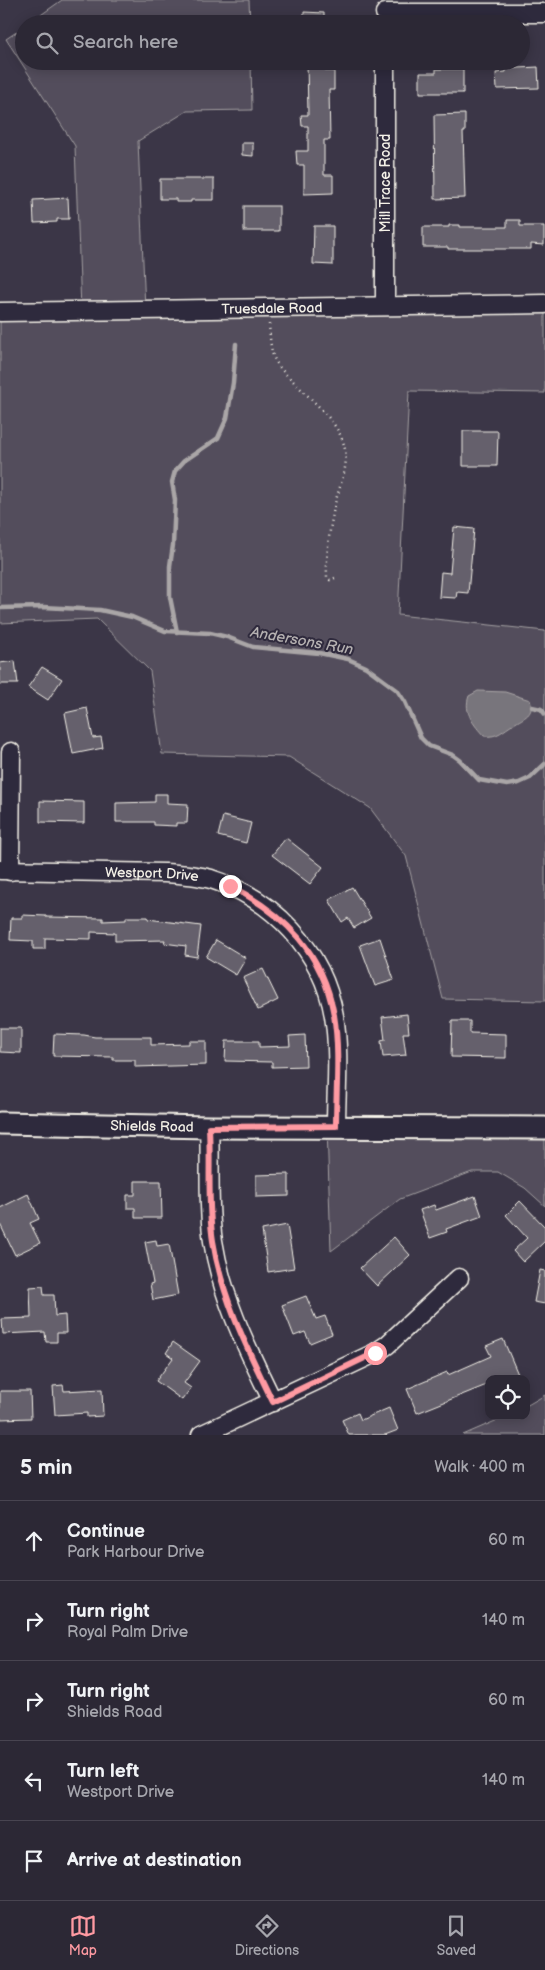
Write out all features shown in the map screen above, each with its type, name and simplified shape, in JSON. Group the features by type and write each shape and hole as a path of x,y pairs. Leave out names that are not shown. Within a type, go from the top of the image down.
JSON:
{"main road":[{"name":"Shields Road","path":"0,1122 209,1127 545,1128"}],"street":[{"path":"385,12 545,13"},
{"name":"Mill Trace Road","path":"385,70 385,305"},
{"name":"Truesdale Road","path":"0,312 545,304"},
{"path":"5,871 11,752"},
{"name":"Westport Drive","path":"5,871 190,875 230,886 272,910 306,948 319,969 330,996 336,1038 336,1126"},
{"path":"209,1127 210,1212 218,1268 237,1325 273,1402"},
{"path":"201,1435 375,1353 388,1345 459,1278"}],"path":[{"path":"267,308 273,357 282,372 332,422 342,438 346,452 346,466 333,511 326,564 327,577 330,580 335,578"}],"shaded area":[{"path":"62,0 249,0 250,15 41,15"},
{"path":"15,33 15,53 6,39"},
{"path":"26,70 251,70 252,110 187,111 138,141 145,310 545,304 545,393 409,391 398,615 545,631 545,1001 443,999 406,856 370,808 289,757 162,754 150,671 97,619 0,623 0,312 81,311 75,146"},
{"path":"478,691 505,692 530,700 530,712 500,733 493,736 484,736 470,718 467,707 469,696"},
{"path":"327,1127 545,1128 545,1206 525,1188 498,1172 472,1172 400,1199 331,1251"},
{"path":"545,1395 545,1435 463,1435 498,1420 530,1420 530,1404"}],"building":[{"path":"304,12 324,13 324,15 304,15"},
{"path":"538,67 539,88 497,89 496,73 506,72 506,70 530,70 530,68"},
{"path":"307,70 334,71 334,90 329,90 330,140 324,140 324,175 333,175 333,193 304,194 304,165 297,165 296,151 308,151 308,126 302,126 301,115 308,115"},
{"path":"436,70 463,70 463,93 420,93 420,73 436,73"},
{"path":"465,114 465,132 463,132 465,198 435,199 434,115"},
{"path":"242,143 253,143 253,156 242,155"},
{"path":"160,179 214,179 214,200 176,202 176,199 160,199"},
{"path":"68,198 69,219 57,219 57,222 34,223 33,200"},
{"path":"244,206 279,206 279,231 244,231"},
{"path":"507,220 520,220 520,226 544,226 544,245 531,244 531,249 448,249 448,247 423,247 423,227 460,225 460,227 507,227"},
{"path":"314,226 333,226 333,265 313,264"},
{"path":"463,431 498,431 497,466 463,466"},
{"path":"454,527 474,529 468,593 457,592 456,598 439,597 441,572 450,573"},
{"path":"15,661 18,684 0,684 0,663"},
{"path":"42,667 62,679 48,700 28,687"},
{"path":"87,708 93,738 101,737 103,748 73,754 65,713"},
{"path":"155,794 167,794 167,803 188,804 187,823 176,823 176,826 154,825 154,822 116,822 116,803 155,802"},
{"path":"40,801 84,802 84,823 40,822"},
{"path":"223,816 251,823 246,843 218,836"},
{"path":"286,838 323,867 310,884 272,855"},
{"path":"352,887 371,918 354,928 348,918 342,922 329,900"},
{"path":"22,915 103,918 103,921 126,920 126,917 148,917 148,919 201,926 197,957 185,955 186,946 164,943 165,940 115,941 115,933 91,932 91,939 45,938 45,949 33,949 33,941 10,940 11,918 22,918"},
{"path":"380,938 394,980 375,986 360,945"},
{"path":"216,940 246,958 236,975 206,957"},
{"path":"263,969 278,1000 258,1010 243,978"},
{"path":"407,1014 409,1033 403,1033 406,1055 383,1057 381,1041 385,1040 382,1017"},
{"path":"452,1021 470,1021 470,1033 506,1034 506,1058 451,1057"},
{"path":"0,1028 21,1028 21,1053 0,1052"},
{"path":"54,1034 95,1037 151,1037 151,1045 189,1044 189,1041 206,1041 206,1065 135,1067 135,1060 113,1060 113,1057 53,1056"},
{"path":"305,1035 306,1066 272,1067 272,1062 225,1061 226,1041 259,1041 259,1047 290,1046 289,1036"},
{"path":"289,1174 289,1196 256,1197 256,1175"},
{"path":"135,1181 161,1181 162,1218 135,1218 135,1208 127,1208 127,1195 135,1195"},
{"path":"28,1194 39,1219 30,1223 40,1243 15,1255 0,1224 0,1208"},
{"path":"475,1196 482,1216 446,1229 447,1232 430,1238 420,1210 434,1205 436,1210"},
{"path":"520,1201 545,1227 545,1241 523,1262 513,1251 527,1238 506,1215"},
{"path":"287,1225 294,1268 268,1272 262,1230"},
{"path":"394,1237 410,1255 377,1286 360,1268"},
{"path":"156,1240 157,1246 169,1244 178,1295 153,1300 150,1284 153,1283 145,1242"},
{"path":"540,1270 545,1271 545,1304 534,1302"},
{"path":"43,1286 44,1295 54,1295 55,1316 65,1315 66,1333 57,1333 57,1342 46,1342 45,1332 3,1334 2,1319 31,1318 30,1287"},
{"path":"306,1296 316,1319 325,1316 332,1334 310,1343 305,1332 294,1336 282,1305"},
{"path":"503,1339 518,1375 485,1375 485,1386 417,1413 407,1389 447,1372 448,1375 491,1356 486,1346"},
{"path":"173,1342 200,1361 184,1383 191,1388 182,1400 156,1381 173,1358 166,1353"},
{"path":"63,1385 64,1391 102,1389 103,1416 87,1417 87,1413 55,1415 53,1386"},
{"path":"0,1391 30,1391 31,1418 0,1419"},
{"path":"389,1408 398,1430 385,1435 349,1435 342,1420 358,1413 361,1420"}],"waterway":[{"path":"177,632 170,597 170,566 175,500 172,482 175,471 184,461 218,438 227,418 233,383 236,344"},
{"name":"Andersons Run","path":"0,608 43,607 100,610 132,617 165,631 210,633 253,647 319,653 348,659 366,667 397,690 405,702 421,738 429,746 453,755 460,760 479,780 507,785 519,783 530,778 545,764"},
{"path":"532,707 541,709 545,714"}],"route":[{"path":"230,886 272,910 289,927 306,948 325,982 334,1016 336,1038 336,1126 209,1127 210,1212 218,1268 226,1296 237,1325 273,1402 375,1353"}]}
